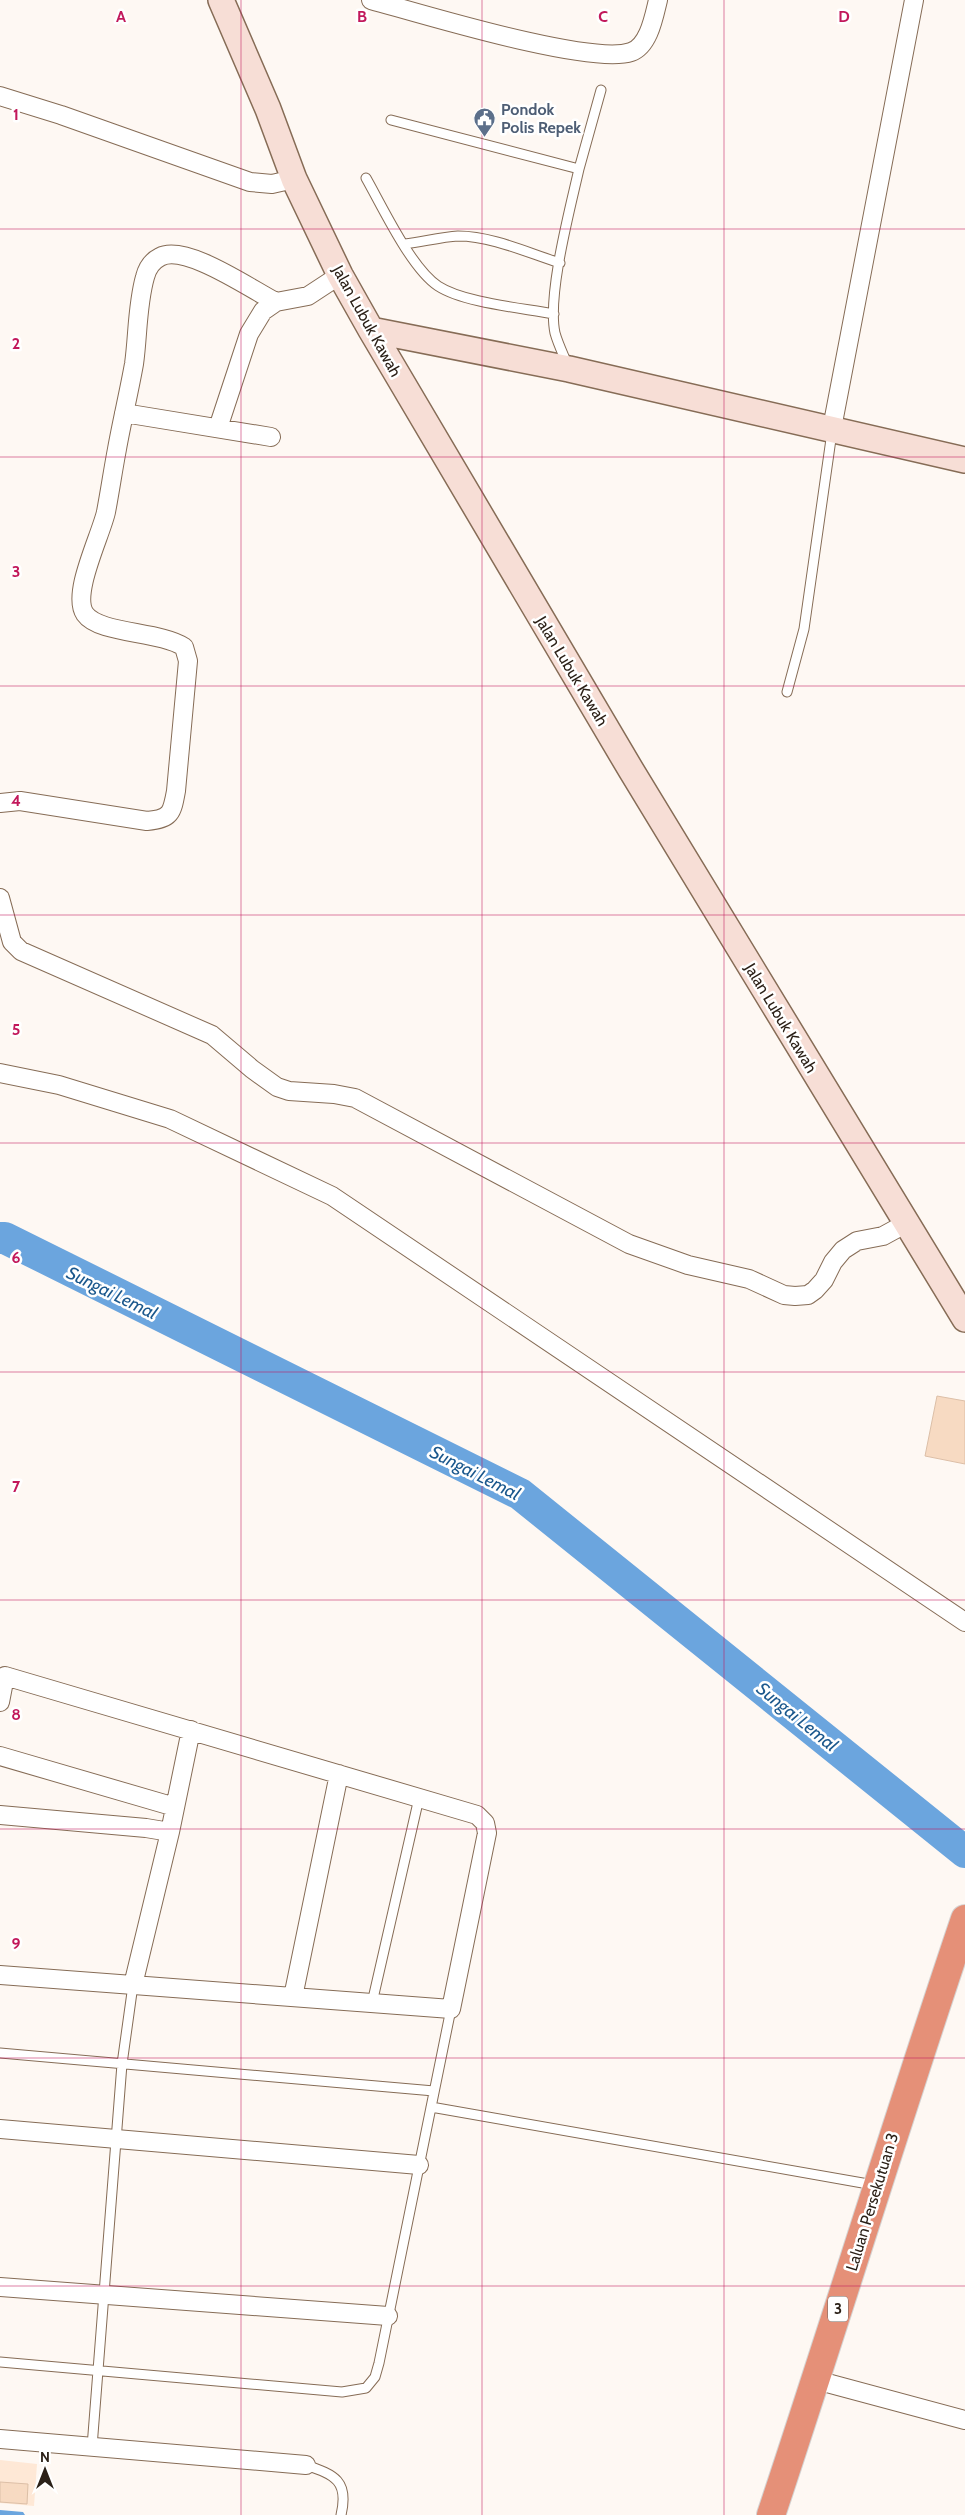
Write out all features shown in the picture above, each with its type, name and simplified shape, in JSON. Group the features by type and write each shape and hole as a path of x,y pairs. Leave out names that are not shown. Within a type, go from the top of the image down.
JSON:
{"highway":[{"name":"Laluan Persekutuan 3","path":"770,2515 816,2380 903,2101 965,1919"}],"main road":[{"name":"Jalan Lubuk Kawah","path":"221,0 268,109 294,179 340,275 371,330 620,753 905,1224 965,1319"},
{"path":"371,330 570,369 965,460"}],"street":[{"path":"371,0 517,38 580,51 622,54 632,52 645,39 658,0"},
{"path":"832,428 892,124 914,0"},
{"path":"0,96 61,115 250,182 272,184 294,179"},
{"path":"0,803 20,801 147,821 166,817 172,811 176,791 188,661 184,647 170,639 111,627 91,620 82,607 84,583 105,514 134,364 145,278 154,260 169,253 183,255 235,278 276,302"},
{"path":"218,428 249,334 263,311 276,302 308,296 340,275"},
{"path":"124,414 271,437"},
{"path":"0,898 12,942 21,951 212,1035 252,1069 277,1087 290,1091 346,1095 355,1098 629,1244 654,1254 688,1265 749,1279 784,1295 808,1295 824,1280 833,1262 843,1250 857,1241 883,1236 905,1224"},
{"path":"0,1073 59,1085 170,1119 332,1196 965,1622"},
{"path":"0,1702 5,1676 477,1815 485,1823 487,1833 451,2009 0,1974"},
{"path":"133,1985 170,1832 192,1730"},
{"path":"0,1756 175,1808"},
{"path":"293,1997 339,1774"},
{"path":"0,1815 146,1828 170,1832"},
{"path":"0,2129 419,2165"},
{"path":"0,2287 388,2316"},
{"path":"816,2380 965,2420"},
{"path":"0,2439 306,2465"}],"lane":[{"path":"570,369 556,334 554,314 560,263 580,169 601,90"},
{"path":"390,120 580,169"},
{"path":"366,178 404,244 430,280 452,293 554,314"},
{"path":"404,244 450,237 470,237 494,242 560,263"},
{"path":"787,692 804,629 832,428"},
{"path":"372,2003 418,1798"},
{"path":"92,2447 122,2064 133,1985"},
{"path":"0,2362 352,2392 366,2388 375,2377 451,2009"},
{"path":"0,2053 434,2091"},
{"path":"431,2107 877,2186"},
{"path":"306,2465 331,2474 342,2486 344,2504 341,2515"}],"shaded area":[{"path":"0,2460 37,2464 34,2506 0,2503"}],"water":[{"path":"0,2510 23,2512 25,2515 0,2515"}],"building":[{"path":"937,1396 965,1401 965,1464 925,1456"},
{"path":"0,2482 28,2484 27,2504 0,2502"}],"waterway":[{"name":"Sungai Lemal","path":"0,1238 5,1238 520,1494 965,1852"}],"place":[{"name":"Pondok Polis Repek","path":"485,137"}]}
